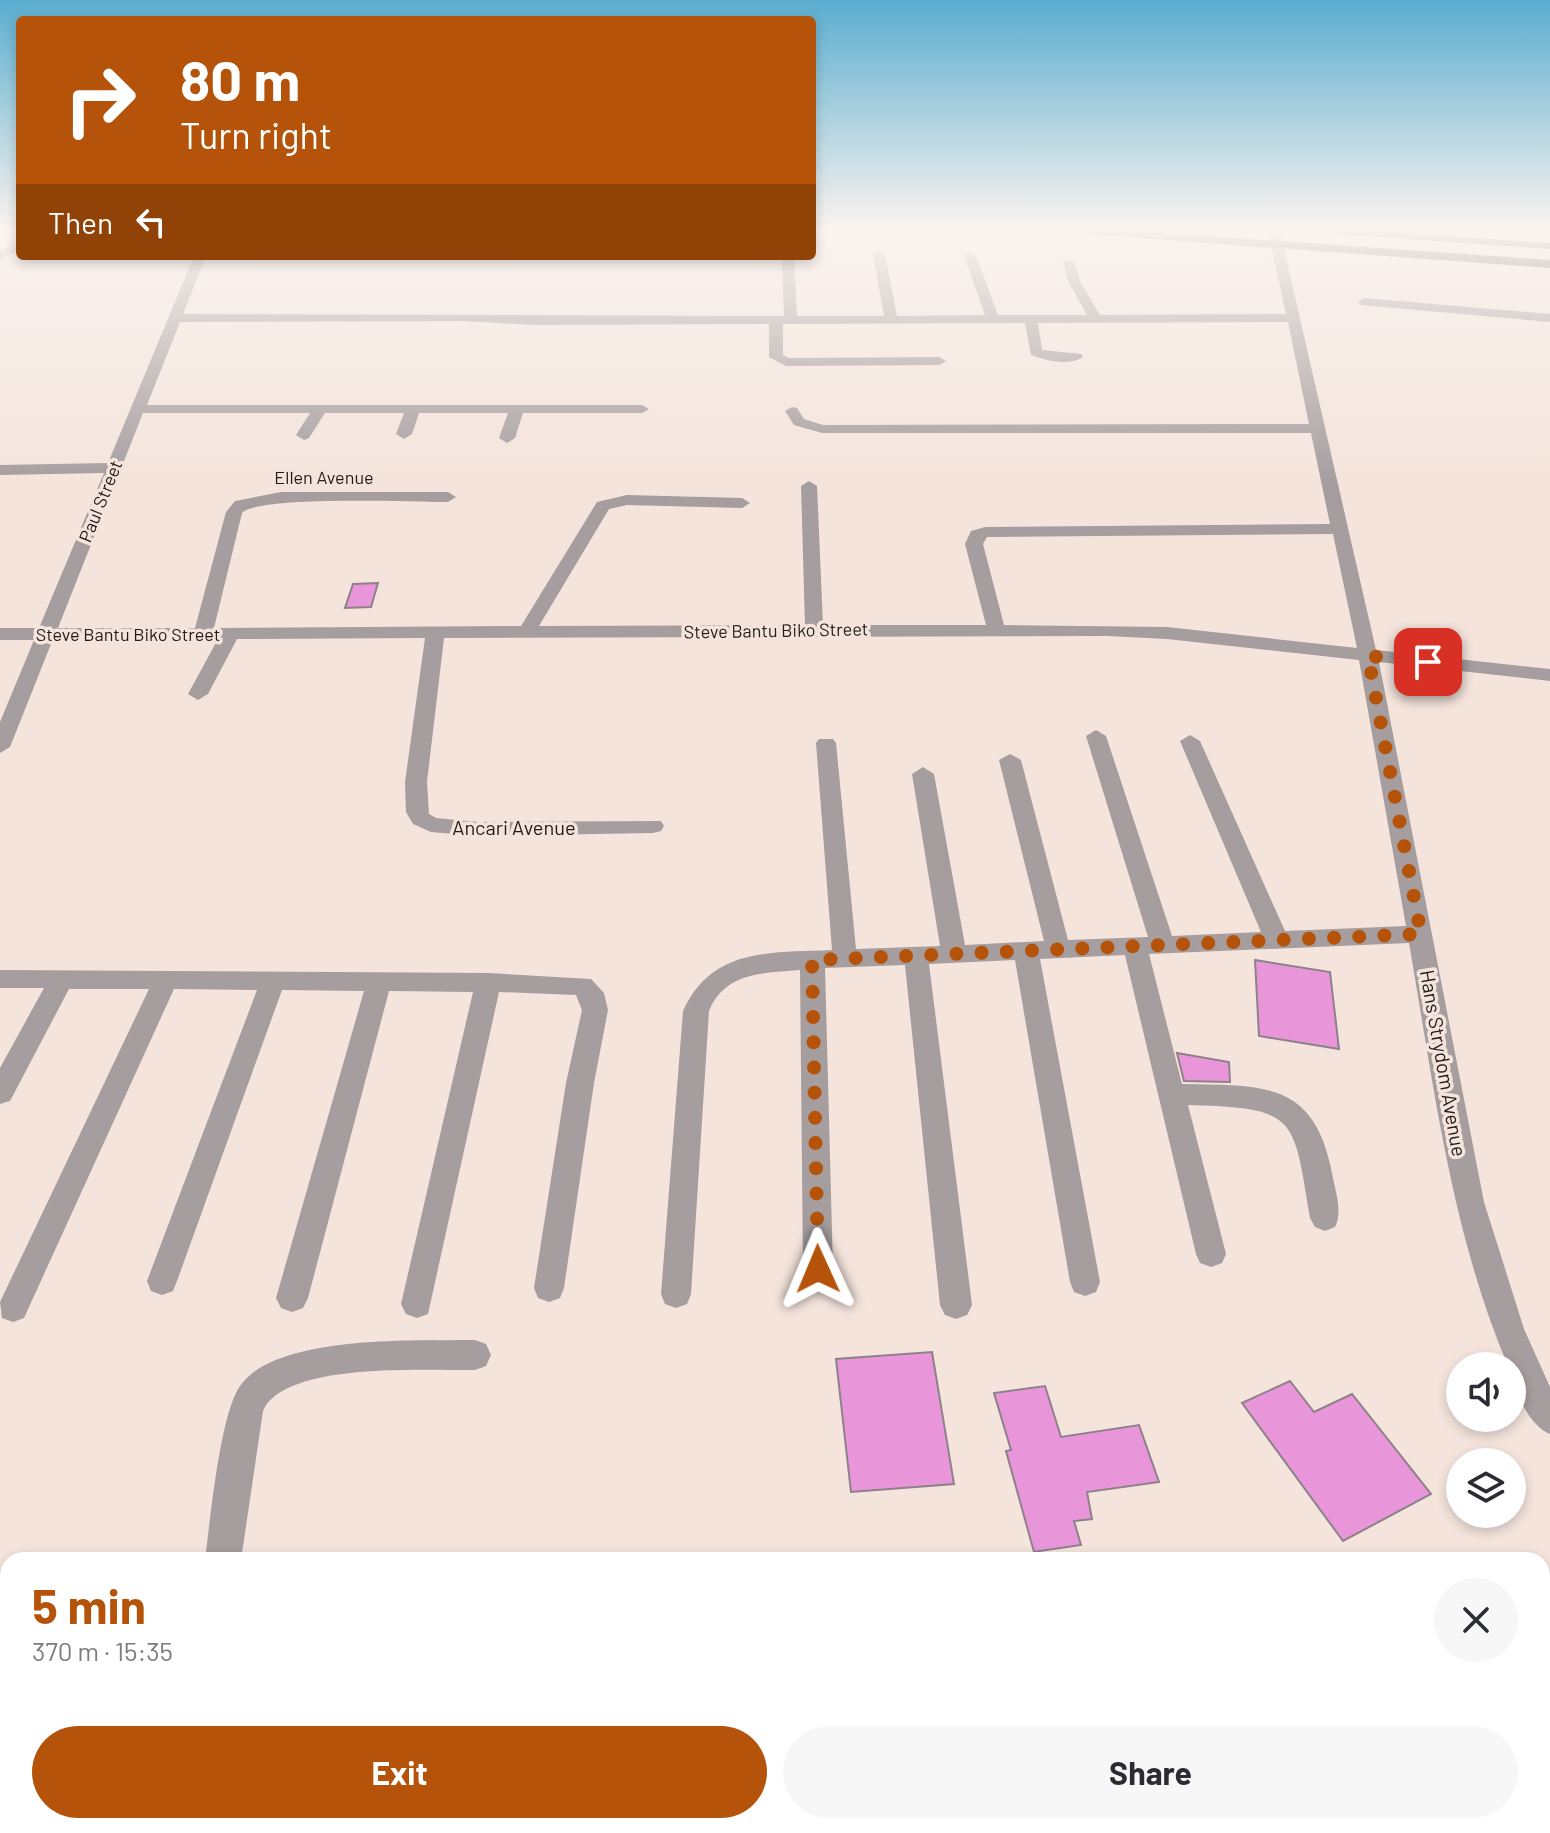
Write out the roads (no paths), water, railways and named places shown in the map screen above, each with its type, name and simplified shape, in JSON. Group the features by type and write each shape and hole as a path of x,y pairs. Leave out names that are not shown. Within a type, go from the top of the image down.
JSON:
{"street":[{"name":"Paul Street","path":"0,747 177,313"},
{"path":"791,313 791,320"},
{"path":"890,313 891,319"},
{"path":"991,313 993,319"},
{"path":"1092,313 1095,317"},
{"name":"Hans Strydom Avenue","path":"1291,313 1368,656 1469,1202 1508,1329 1536,1394 1550,1418"},
{"path":"1464,313 1544,321"},
{"path":"175,318 1292,318"},
{"path":"1031,319 1036,352 1047,357 1076,357"},
{"path":"776,320 776,357 786,362 939,361"},
{"path":"136,409 413,409 466,415 517,409 642,409"},
{"path":"304,435 320,409"},
{"path":"404,434 413,409"},
{"path":"507,438 517,409"},
{"path":"612,409 614,429"},
{"path":"792,411 799,422 822,429 1319,428"},
{"path":"0,470 113,468"},
{"path":"809,486 814,629"},
{"name":"Ellen Avenue","path":"203,634 234,512 241,504 281,497 448,497"},
{"path":"526,633 603,505 627,500 742,503"},
{"path":"996,628 974,544 977,535 985,532 1338,529"},
{"name":"Steve Bantu Biko Street","path":"0,634 435,634 996,628 1167,633 1550,675"},
{"path":"198,694 230,634"},
{"name":"Ancari Avenue","path":"435,634 416,782 417,812 421,819 431,825 478,829 653,826"},
{"path":"1096,736 1163,945"},
{"path":"1190,741 1277,940"},
{"path":"826,743 845,959"},
{"path":"1010,760 1058,950"},
{"path":"923,774 954,954"},
{"path":"676,1294 696,1011 700,997 719,975 763,965 812,960 1421,934"},
{"path":"1135,946 1211,1254"},
{"path":"1026,951 1085,1282"},
{"path":"916,956 956,1305"},
{"path":"812,960 818,1269"},
{"path":"0,979 488,982 582,986 594,1000 549,1288"},
{"path":"0,1093 62,979"},
{"path":"13,1308 166,980"},
{"path":"162,1281 273,981"},
{"path":"292,1298 379,981"},
{"path":"417,1304 488,982"},
{"path":"1172,1094 1257,1099 1290,1110 1306,1131 1325,1218"},
{"path":"224,1552 243,1430 251,1397 265,1381 289,1369 325,1361 475,1355"}]}
